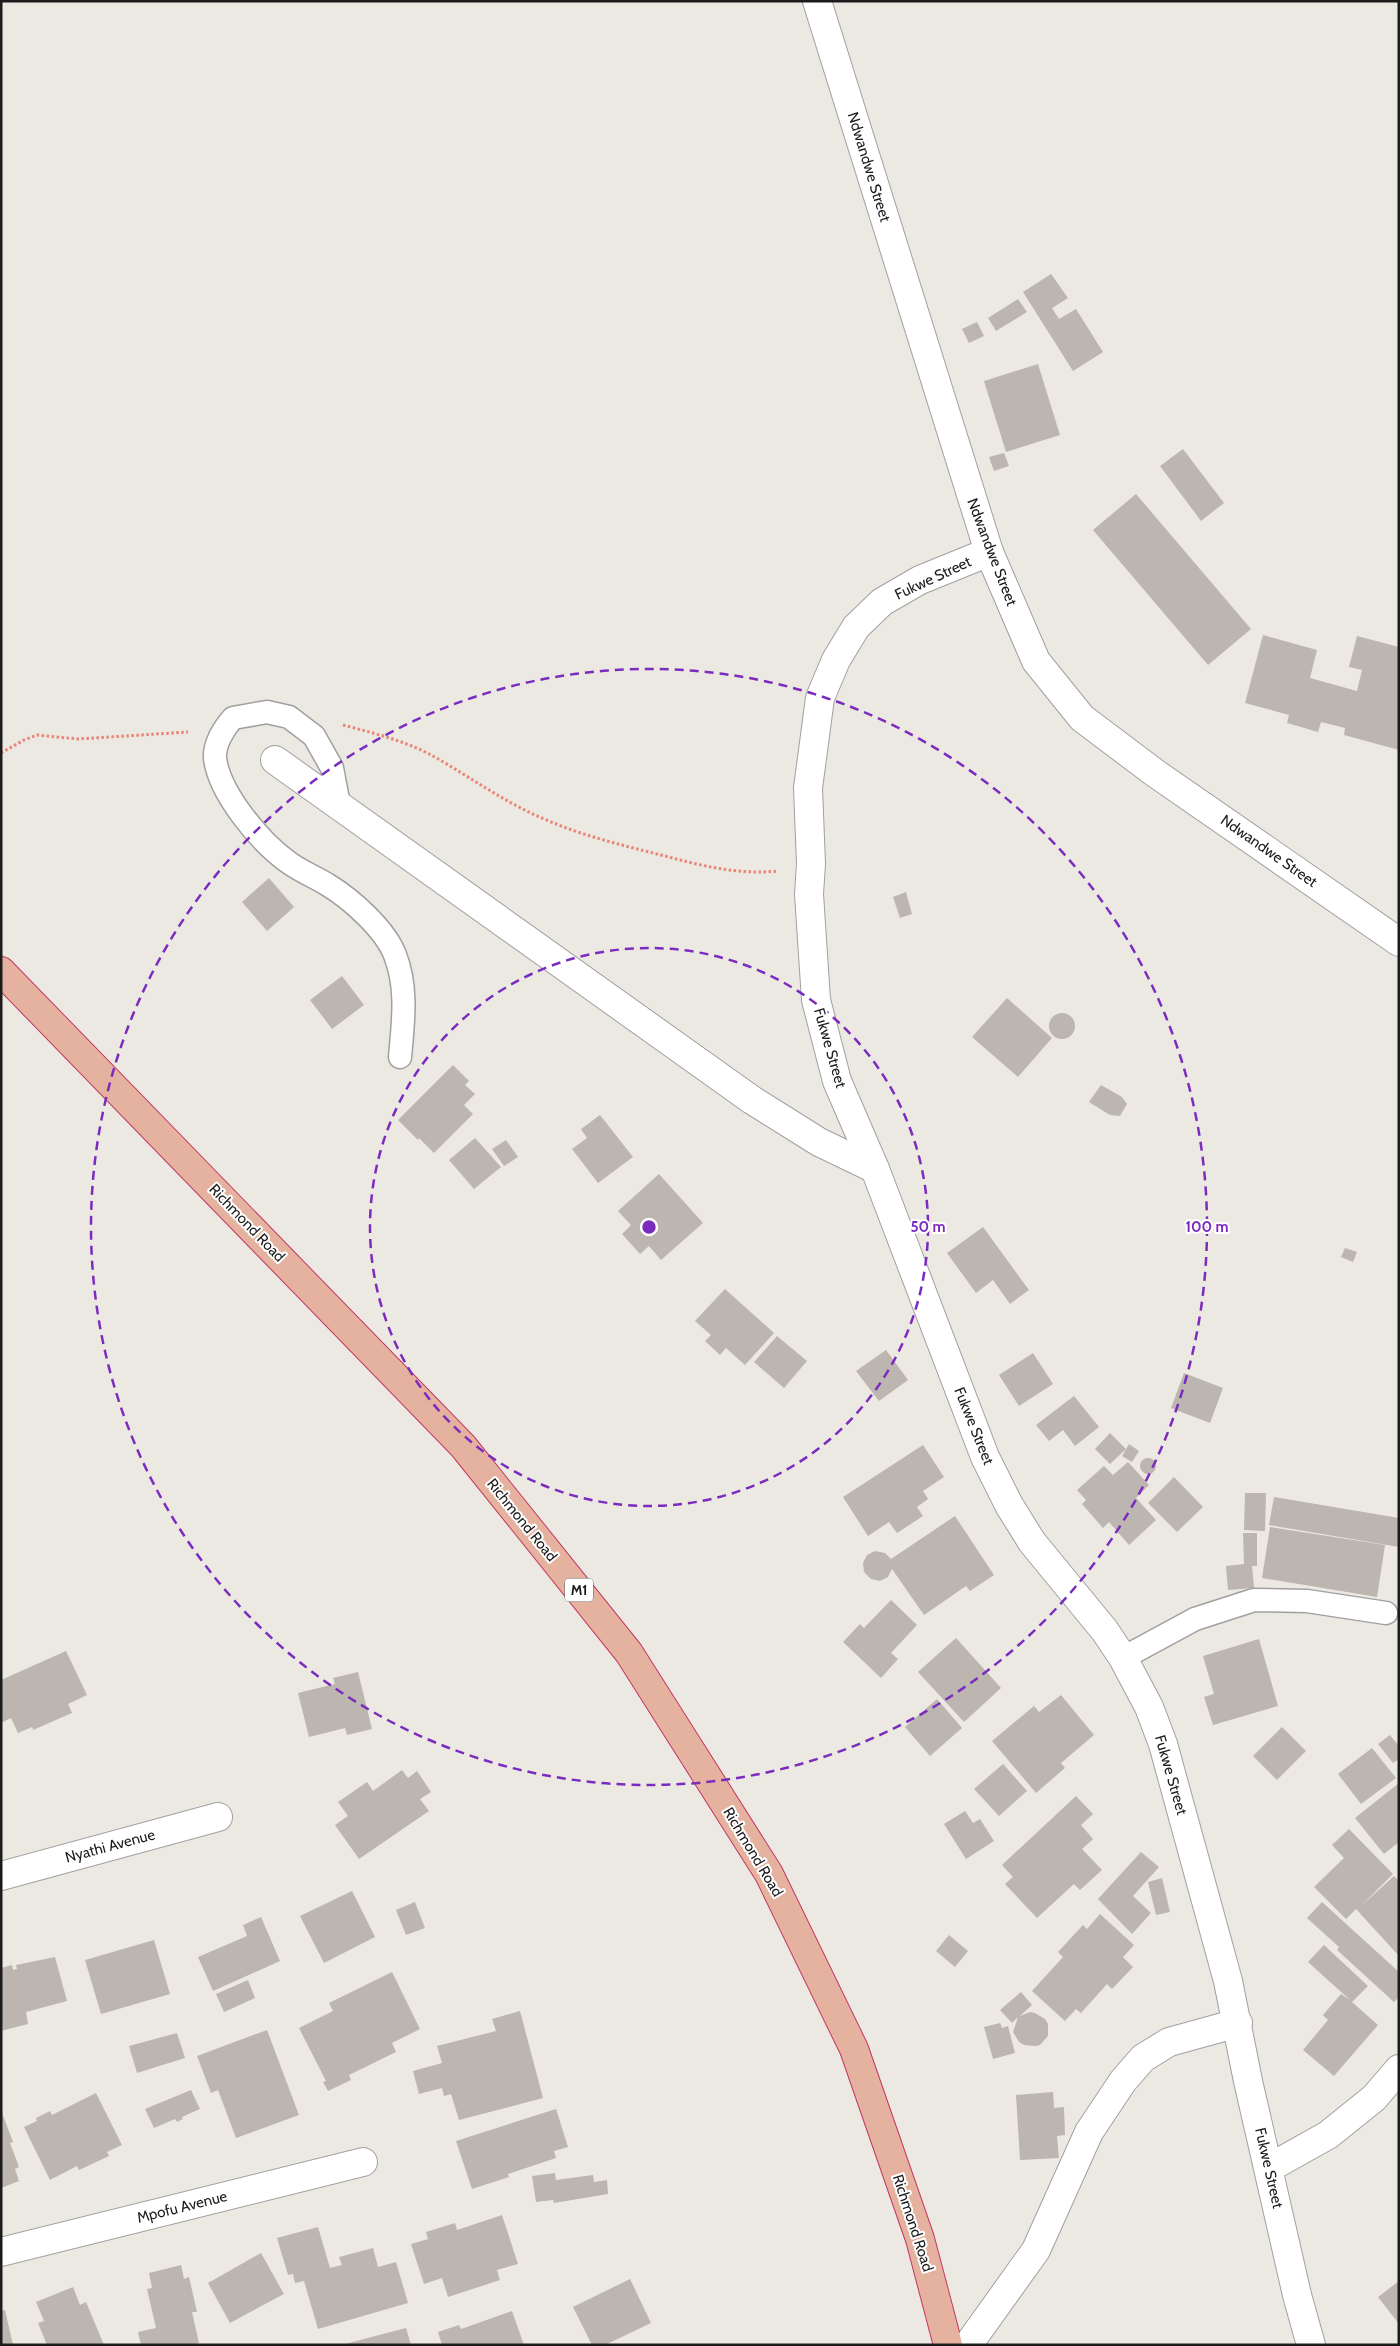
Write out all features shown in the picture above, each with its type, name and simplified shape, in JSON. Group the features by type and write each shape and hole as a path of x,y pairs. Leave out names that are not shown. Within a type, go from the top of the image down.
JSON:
{"highway":[{"name":"Richmond Road","path":"1,971 463,1446 630,1653 769,1874 854,2049 920,2239 948,2345"}],"street":[{"name":"Ndwandwe Street","path":"817,1 989,552 1036,661 1082,718 1156,773 1399,942"},
{"name":"Fukwe Street","path":"989,552 920,580 882,602 856,627 836,660 820,698 808,788 811,864 809,894 816,1000 837,1081 874,1169 985,1457 1009,1505 1032,1542 1104,1631 1123,1658 1149,1707 1163,1744 1238,2023 1248,2081 1297,2295 1311,2345"},
{"path":"275,760 752,1100 819,1142 874,1169"},
{"name":"Nyathi Avenue","path":"1,1876 218,1817"},
{"path":"968,2345 1036,2250 1089,2132 1123,2081 1143,2058 1170,2042 1238,2023"},
{"path":"1269,2168 1328,2135 1374,2098 1399,2069"},
{"name":"Mpofu Avenue","path":"1,2252 363,2162"}],"lane":[{"path":"339,805 332,768 314,736 289,717 268,712 232,718 221,731 215,757 223,785 254,831 288,862 329,886 356,906 378,929 395,955 405,999 400,1057"},
{"path":"1123,1658 1195,1619 1254,1600 1307,1601 1386,1613"}],"path":[{"path":"338,724 399,740 439,759 506,801 548,821 592,836 707,867 751,872 776,871 811,864"},
{"path":"1,752 37,735 78,739 221,731"}],"building":[{"path":"1051,274 1068,298 1052,308 1059,319 1076,309 1103,352 1073,371 1023,292"},
{"path":"1018,299 1027,312 996,331 988,318"},
{"path":"977,322 984,336 969,343 962,329"},
{"path":"1038,364 1060,435 1006,452 984,381"},
{"path":"1183,449 1224,503 1201,521 1160,466"},
{"path":"1004,453 1009,466 994,471 989,457"},
{"path":"1136,494 1251,629 1208,665 1093,530"},
{"path":"1263,635 1317,650 1310,678 1357,691 1362,670 1349,667 1357,636 1399,647 1399,750 1344,735 1345,728 1321,722 1318,732 1287,723 1289,715 1245,703"},
{"path":"269,878 294,907 267,931 242,902"},
{"path":"906,892 912,914 900,918 893,897"},
{"path":"342,976 364,1005 332,1029 310,1000"},
{"path":"1007,998 1052,1038 1018,1077 972,1037"},
{"path":"1062,1013 1071,1017 1075,1026 1071,1035 1062,1039 1053,1035 1049,1026 1053,1017"},
{"path":"453,1065 469,1081 465,1085 475,1094 464,1105 473,1114 434,1153 398,1120"},
{"path":"1101,1085 1122,1097 1127,1104 1120,1116 1110,1115 1089,1102"},
{"path":"600,1115 633,1157 598,1183 572,1149 587,1138 581,1129"},
{"path":"475,1138 501,1167 474,1189 449,1160"},
{"path":"506,1140 518,1157 504,1166 492,1149"},
{"path":"659,1174 703,1223 661,1260 649,1246 640,1254 622,1234 631,1225 618,1211"},
{"path":"983,1227 1029,1290 1010,1304 993,1280 976,1293 947,1253"},
{"path":"1345,1248 1357,1252 1353,1262 1341,1257"},
{"path":"725,1289 774,1333 745,1365 726,1348 720,1355 705,1341 711,1335 695,1321"},
{"path":"777,1336 807,1361 784,1388 754,1362"},
{"path":"886,1350 908,1380 879,1401 856,1371"},
{"path":"1033,1353 1053,1384 1019,1406 999,1375"},
{"path":"1184,1373 1223,1388 1210,1423 1171,1408"},
{"path":"1074,1396 1099,1427 1075,1446 1063,1430 1049,1441 1036,1425"},
{"path":"1110,1433 1126,1449 1110,1464 1095,1449"},
{"path":"1129,1444 1139,1451 1132,1462 1122,1456"},
{"path":"923,1445 944,1477 923,1491 928,1499 917,1507 923,1516 897,1533 889,1522 868,1536 843,1497"},
{"path":"1145,1458 1151,1458 1156,1463 1154,1472 1145,1474 1140,1469 1140,1463"},
{"path":"1128,1462 1149,1485 1136,1498 1156,1520 1129,1545 1109,1522 1103,1528 1082,1504 1086,1500 1077,1490 1104,1466 1113,1475"},
{"path":"1174,1477 1203,1507 1177,1532 1148,1503"},
{"path":"1245,1493 1266,1493 1265,1531 1244,1530"},
{"path":"1274,1497 1399,1518 1399,1547 1269,1525"},
{"path":"955,1516 994,1575 970,1591 966,1586 924,1615 892,1569 888,1577 880,1581 871,1579 864,1572 863,1563 867,1555 875,1551 885,1553 891,1559"},
{"path":"1270,1527 1385,1545 1377,1597 1262,1578"},
{"path":"1243,1533 1257,1533 1257,1566 1252,1566 1254,1588 1228,1590 1226,1566 1244,1564"},
{"path":"891,1600 917,1625 891,1653 898,1659 881,1678 843,1642 860,1624 864,1628"},
{"path":"956,1638 1001,1688 964,1722 918,1672"},
{"path":"1259,1639 1278,1706 1213,1725 1204,1697 1214,1694 1203,1656"},
{"path":"66,1651 87,1695 68,1704 72,1713 33,1730 32,1727 18,1733 11,1718 1,1723 1,1680"},
{"path":"358,1672 372,1729 347,1735 345,1728 309,1737 298,1693 335,1684 333,1678"},
{"path":"1061,1695 1094,1735 1061,1763 1065,1768 1036,1793 992,1741 1034,1706 1039,1712"},
{"path":"937,1699 962,1728 930,1756 905,1727"},
{"path":"1282,1727 1306,1751 1277,1780 1253,1756"},
{"path":"1390,1735 1399,1746 1399,1759 1393,1763 1378,1744"},
{"path":"1372,1748 1396,1778 1361,1804 1338,1774"},
{"path":"1003,1764 1027,1791 999,1816 974,1789"},
{"path":"402,1770 408,1778 417,1771 431,1792 420,1799 429,1811 359,1859 335,1825 348,1816 338,1802 367,1782 373,1791"},
{"path":"1399,1783 1399,1842 1384,1854 1355,1818"},
{"path":"1076,1796 1093,1814 1081,1825 1093,1839 1082,1849 1102,1870 1080,1890 1074,1884 1037,1918 1005,1884 1013,1877 1002,1865"},
{"path":"965,1811 973,1823 980,1819 994,1841 966,1859 944,1824"},
{"path":"1349,1829 1393,1874 1361,1906 1394,1876 1399,1881 1399,1956 1356,1909 1346,1919 1314,1887 1344,1858 1332,1845"},
{"path":"1141,1852 1159,1867 1133,1896 1151,1913 1132,1934 1098,1899"},
{"path":"1162,1878 1170,1912 1156,1915 1148,1882"},
{"path":"352,1891 375,1937 324,1963 300,1916"},
{"path":"415,1902 425,1928 406,1935 396,1910"},
{"path":"1322,1902 1399,1972 1399,1997 1394,2002 1337,1950 1339,1947 1307,1918"},
{"path":"1100,1914 1134,1945 1123,1957 1133,1967 1112,1989 1107,1984 1081,2013 1076,2009 1065,2021 1032,1991 1063,1957 1058,1952 1083,1925 1087,1929"},
{"path":"261,1917 280,1961 213,1991 198,1957 247,1936 243,1925"},
{"path":"949,1935 968,1951 955,1967 936,1951"},
{"path":"154,1940 170,1994 101,2014 85,1960"},
{"path":"1324,1945 1368,1986 1352,2002 1378,2025 1334,2076 1303,2050 1328,2020 1323,2015 1341,1994 1350,2000 1308,1962"},
{"path":"55,1957 67,2001 26,2012 28,2024 1,2031 1,1968 12,1965 13,1970 17,1969 16,1965"},
{"path":"392,1972 420,2029 392,2043 396,2052 349,2075 351,2080 328,2091 323,2082 326,2081 299,2028 333,2011 329,2003"},
{"path":"248,1980 255,1998 224,2012 216,1994"},
{"path":"1021,1992 1032,2005 1020,2016 1030,2012 1035,2013 1045,2019 1048,2024 1048,2036 1040,2045 1024,2045 1019,2042 1013,2032 1018,2017 1012,2023 1000,2010"},
{"path":"520,2011 543,2098 459,2120 451,2094 444,2096 442,2088 419,2094 413,2071 442,2063 437,2046 496,2031 492,2019"},
{"path":"1000,2023 1002,2028 1008,2026 1015,2053 993,2059 984,2027"},
{"path":"267,2030 299,2115 236,2138 218,2090 211,2093 197,2056"},
{"path":"177,2033 185,2058 137,2073 129,2046"},
{"path":"191,2090 200,2109 182,2117 183,2119 177,2122 175,2119 154,2128 145,2109"},
{"path":"1053,2092 1054,2108 1064,2107 1065,2135 1057,2136 1059,2158 1020,2160 1016,2095"},
{"path":"96,2093 122,2145 107,2152 109,2156 79,2170 77,2166 50,2180 24,2127 37,2121 36,2118 50,2111 52,2115"},
{"path":"556,2109 568,2147 554,2151 556,2158 508,2174 509,2177 472,2189 456,2141"},
{"path":"1,2110 13,2142 10,2143 19,2167 15,2169 19,2181 1,2188"},
{"path":"555,2173 556,2180 593,2175 594,2182 607,2180 608,2194 554,2203 553,2200 536,2202 532,2176"},
{"path":"502,2215 518,2264 497,2270 500,2280 448,2297 442,2278 424,2284 411,2244 428,2239 426,2232 455,2223 457,2230"},
{"path":"318,2227 330,2268 342,2265 339,2257 373,2248 378,2267 396,2262 408,2303 318,2329 304,2281 295,2283 293,2274 288,2275 277,2238"},
{"path":"261,2253 284,2294 230,2323 208,2283"},
{"path":"181,2265 184,2279 189,2277 197,2312 192,2312 199,2343 190,2345 141,2345 138,2332 156,2328 147,2289 152,2288 149,2273"},
{"path":"630,2279 651,2323 605,2345 592,2345 573,2307"},
{"path":"1399,2281 1399,2324 1378,2297"},
{"path":"73,2287 80,2305 86,2302 104,2345 47,2345 38,2323 44,2321 36,2302"},
{"path":"5,2310 13,2345 1,2345 1,2311"},
{"path":"512,2311 524,2345 442,2345 438,2332 459,2325 461,2329"},
{"path":"406,2328 411,2345 345,2345 345,2344"}]}
